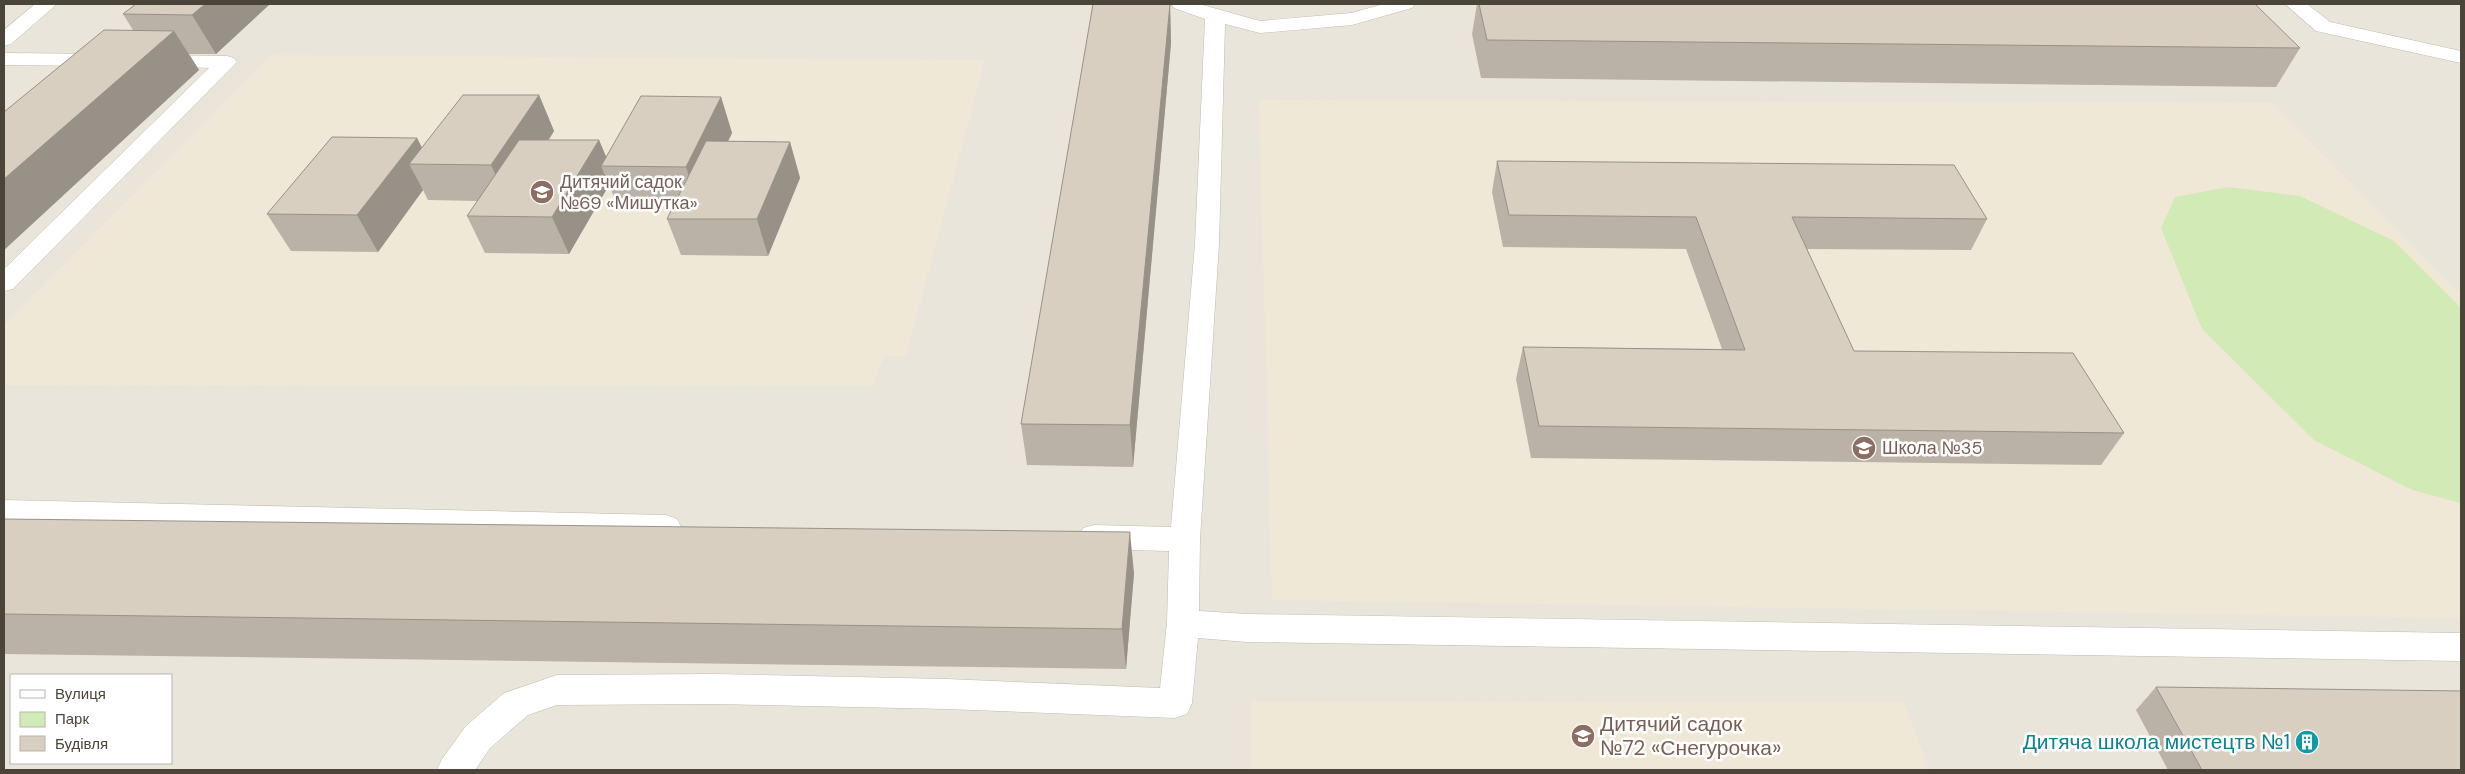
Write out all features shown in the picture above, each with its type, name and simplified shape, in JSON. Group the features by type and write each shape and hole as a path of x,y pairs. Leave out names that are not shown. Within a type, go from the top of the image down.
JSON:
{"lane":[{"path":"4,40 47,4"},
{"path":"1181,4 1215,16 1260,27 1352,19 1405,4"},
{"path":"2295,4 2322,27 2461,57"},
{"path":"456,770 478,737 516,704 557,690 714,689 937,694 1175,703 1183,623 1185,539 1207,244 1215,16"},
{"path":"4,59 227,62 4,283"},
{"path":"4,512 698,528"},
{"path":"1066,536 1185,539"},
{"path":"1183,623 1247,628 2461,647"}],"shaded area":[{"path":"4,4 2461,4 2461,770 4,770"},
{"name":"Дитячий садок №69 «Мишутка»","path":"271,55 985,60 906,356 884,356 873,386 4,385 4,325"},
{"name":"Школа №35","path":"1259,100 2272,103 2461,295 2461,618 1272,600"},
{"name":"Дитячий садок №72 «Снегурочка»","path":"1250,701 1903,702 1930,770 1250,770"}],"green space":[{"path":"2228,187 2300,196 2394,241 2461,308 2461,503 2412,490 2314,440 2202,329 2161,228 2175,197"}],"building":[{"path":"136,4 205,4 192,15 123,14"},
{"path":"1093,4 1170,4 1130,425 1021,424"},
{"path":"1479,4 2255,4 2300,48 1487,40"},
{"path":"104,30 174,31 4,179 4,112"},
{"path":"463,95 539,95 491,165 409,164"},
{"path":"641,96 721,97 686,167 601,166"},
{"path":"332,137 417,138 357,215 267,214"},
{"path":"519,140 599,140 552,217 467,216"},
{"path":"706,141 790,142 757,219 667,219"},
{"path":"1497,161 1954,165 1987,219 1792,217 1854,351 2073,353 2124,433 1539,426 1523,347 1745,350 1696,217 1509,215"},
{"path":"4,519 1130,532 1122,629 4,614"},
{"name":"Дитяча школа мистецтв №1","path":"2156,687 2461,691 2461,770 2202,770"}],"place":[{"name":"Дитячий садок №69 «Мишутка»","path":"542,192"},
{"name":"Школа №35","path":"1864,448"},
{"name":"Дитячий садок №72 «Снегурочка»","path":"1583,736"},
{"name":"Дитяча школа мистецтв №1","path":"2307,742"}]}
